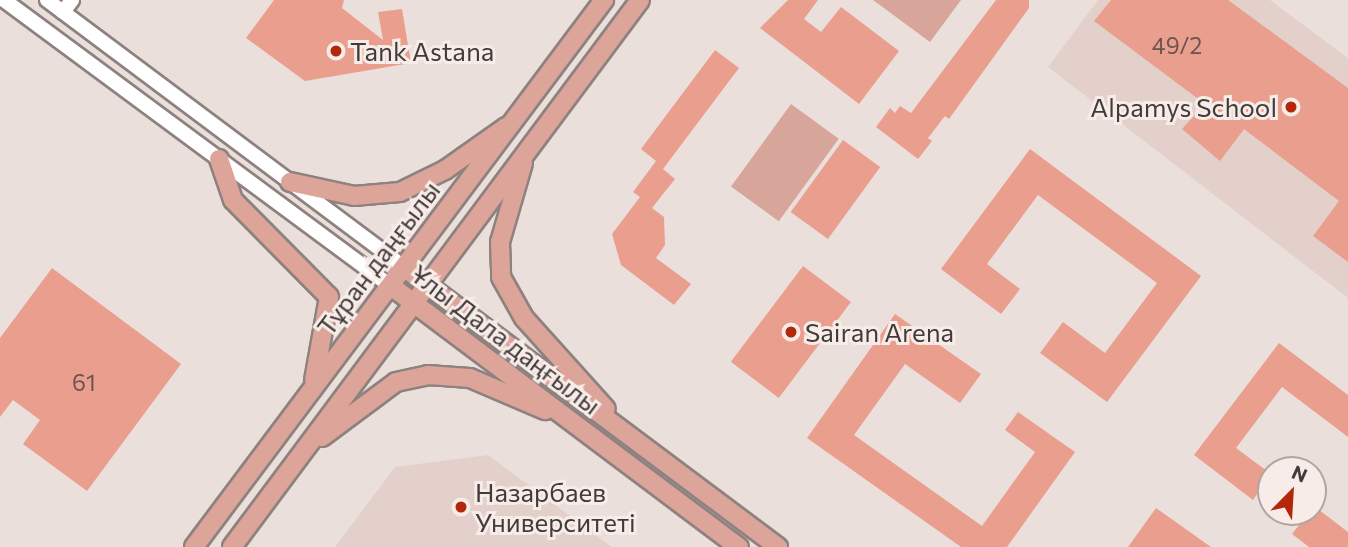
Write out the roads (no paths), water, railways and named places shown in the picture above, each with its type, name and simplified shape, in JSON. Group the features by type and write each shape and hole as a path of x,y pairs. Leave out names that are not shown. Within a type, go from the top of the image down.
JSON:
{"main road":[{"name":"Тұран даңғылы","path":"194,547 604,0"},
{"name":"Тұран даңғылы","path":"413,303 640,0"},
{"path":"290,182 354,196 400,192 446,170 480,140 512,124"},
{"path":"526,152 500,242 501,277 524,318 626,433"},
{"path":"219,159 233,200 329,297 313,386"},
{"name":"Ұлы Дала даңғылы","path":"405,268 778,547"},
{"name":"Ұлы Дала даңғылы","path":"391,286 739,547"},
{"path":"232,547 413,303"},
{"path":"301,455 396,382 428,375 470,378 570,421"}],"street":[{"name":"Ұлы Дала даңғылы","path":"4,0 391,286"},
{"name":"Ұлы Дала даңғылы","path":"47,0 67,6 290,182 405,268"}],"place":[{"name":"Tank Astana","path":"336,51"},
{"name":"Alpamys School","path":"1291,107"},
{"name":"Sairan Arena","path":"791,332"},
{"name":"Назарбаев Университеті","path":"461,507"}]}
